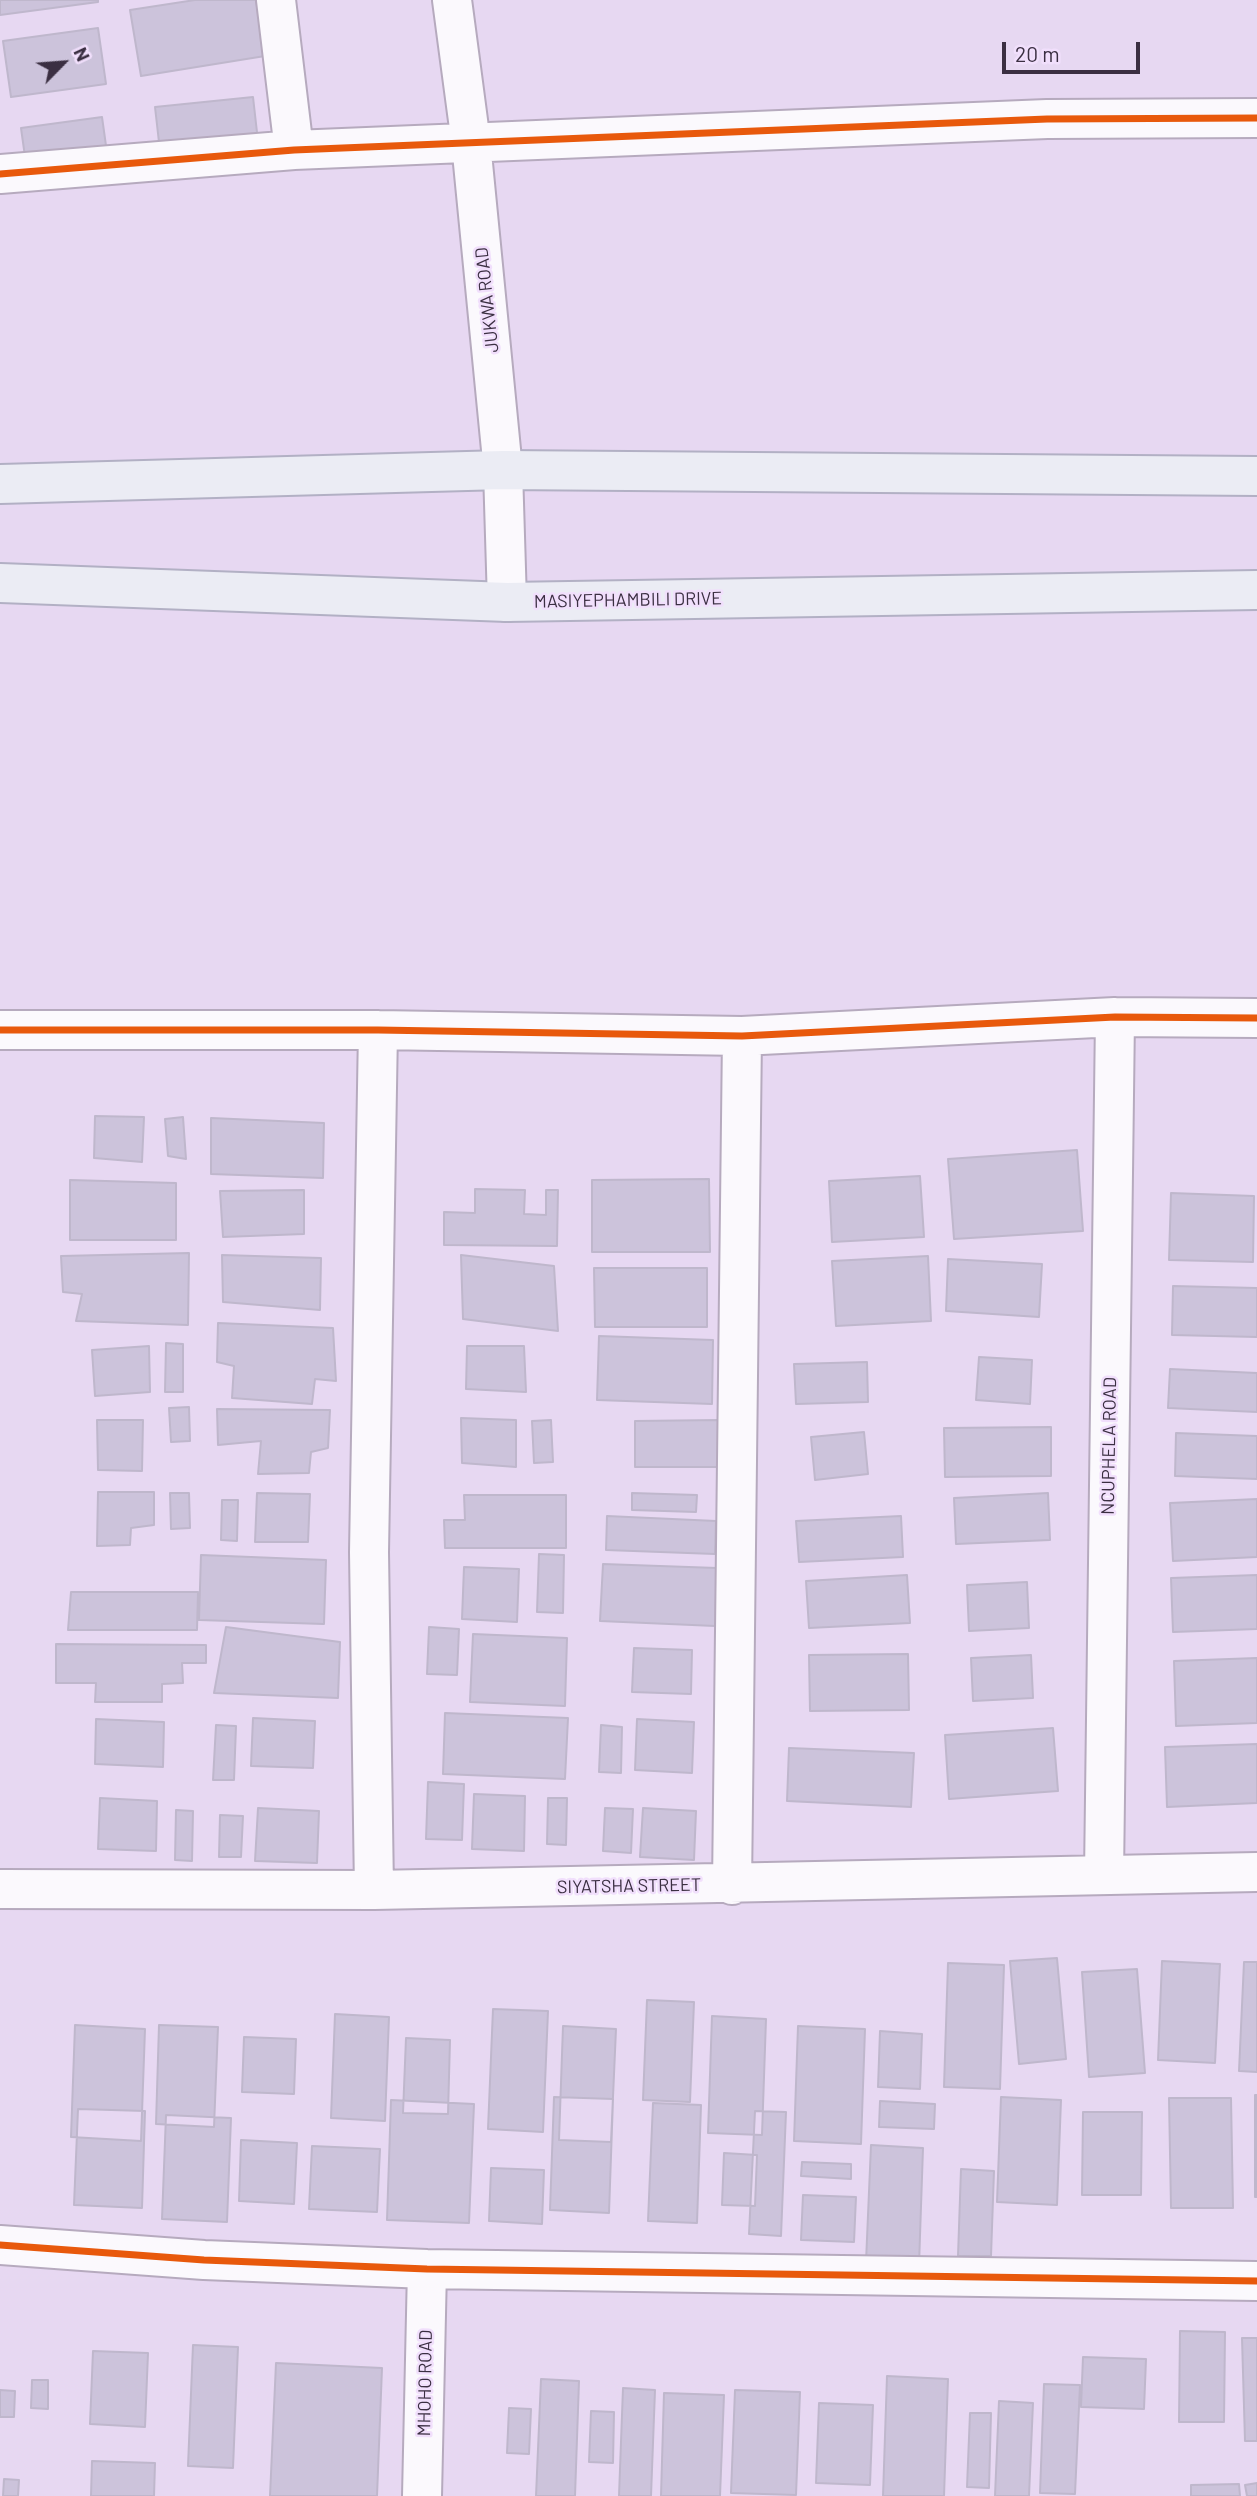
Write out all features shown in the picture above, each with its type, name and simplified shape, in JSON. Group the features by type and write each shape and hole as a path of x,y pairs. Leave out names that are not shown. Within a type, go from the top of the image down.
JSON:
{"main road":[{"path":"0,484 503,470 1257,476"},
{"name":"MASIYEPHAMBILI DRIVE","path":"0,583 507,602 1257,590"}],"street":[{"path":"275,0 294,150"},
{"name":"JUKWA ROAD","path":"452,0 471,143 503,470 507,602"},
{"path":"0,174 294,150 1047,119 1257,118"},
{"path":"0,1030 377,1030 742,1036 1115,1017 1257,1018"},
{"name":"NCUPHELA ROAD","path":"1104,1875 1115,1017"},
{"path":"373,1890 369,1552 377,1030"},
{"path":"732,1885 742,1036"},
{"name":"SIYATSHA STREET","path":"0,1889 373,1890 732,1885 1257,1872"},
{"path":"0,2245 204,2260 427,2269 1257,2281"},
{"name":"MHOHO ROAD","path":"422,2496 427,2269"}],"building":[{"path":"0,0 98,0 98,2 0,15"},
{"path":"195,0 256,0 265,56 141,76 130,10"},
{"path":"98,28 106,84 11,97 3,41"},
{"path":"253,97 259,150 161,160 155,107"},
{"path":"102,117 108,160 27,171 21,128"},
{"path":"95,1116 144,1117 142,1162 94,1158"},
{"path":"183,1117 186,1159 168,1156 165,1119"},
{"path":"211,1118 324,1123 323,1178 211,1174"},
{"path":"1077,1150 1083,1231 954,1239 948,1159"},
{"path":"920,1176 924,1237 832,1242 829,1181"},
{"path":"709,1179 710,1252 592,1252 592,1180"},
{"path":"70,1180 176,1183 176,1240 70,1240"},
{"path":"475,1189 525,1190 524,1214 546,1215 546,1190 558,1190 557,1246 444,1245 444,1212 475,1213"},
{"path":"304,1190 304,1234 223,1237 220,1191"},
{"path":"1171,1193 1254,1196 1253,1262 1169,1260"},
{"path":"189,1253 188,1325 76,1321 82,1294 63,1292 61,1256"},
{"path":"222,1255 321,1258 320,1310 223,1302"},
{"path":"461,1255 554,1266 558,1331 463,1319"},
{"path":"928,1256 931,1321 836,1326 832,1261"},
{"path":"948,1259 1042,1264 1039,1317 946,1311"},
{"path":"594,1268 707,1268 707,1327 595,1327"},
{"path":"1173,1286 1257,1288 1257,1337 1172,1335"},
{"path":"218,1323 333,1328 336,1381 315,1379 312,1404 232,1398 234,1366 217,1362"},
{"path":"599,1336 713,1340 712,1404 597,1400"},
{"path":"166,1343 183,1344 183,1392 165,1392"},
{"path":"149,1346 150,1392 95,1396 92,1350"},
{"path":"467,1346 524,1346 526,1392 466,1389"},
{"path":"979,1357 1032,1360 1030,1404 976,1400"},
{"path":"867,1362 868,1402 796,1404 794,1364"},
{"path":"1170,1369 1257,1373 1257,1412 1168,1408"},
{"path":"189,1407 190,1441 171,1442 169,1408"},
{"path":"217,1409 330,1410 328,1448 311,1452 309,1473 258,1474 261,1441 218,1445"},
{"path":"461,1418 516,1420 516,1467 462,1463"},
{"path":"97,1420 143,1420 142,1471 98,1470"},
{"path":"551,1420 553,1462 534,1463 532,1421"},
{"path":"720,1420 721,1467 635,1467 635,1421"},
{"path":"1051,1427 1051,1476 945,1477 944,1428"},
{"path":"864,1432 868,1474 815,1480 811,1437"},
{"path":"1176,1433 1257,1436 1257,1479 1175,1476"},
{"path":"98,1492 154,1492 154,1525 131,1528 130,1545 97,1546"},
{"path":"170,1493 189,1493 190,1528 171,1529"},
{"path":"257,1493 310,1494 308,1542 255,1542"},
{"path":"632,1493 697,1495 696,1512 632,1510"},
{"path":"1048,1493 1050,1540 956,1544 954,1498"},
{"path":"464,1495 566,1495 566,1548 445,1548 444,1520 465,1520"},
{"path":"1257,1499 1257,1557 1173,1561 1170,1503"},
{"path":"222,1500 238,1500 237,1541 221,1540"},
{"path":"607,1516 716,1521 715,1554 606,1550"},
{"path":"901,1516 903,1557 799,1562 796,1521"},
{"path":"539,1554 564,1555 563,1613 537,1612"},
{"path":"201,1555 326,1560 324,1624 199,1620"},
{"path":"603,1564 717,1568 715,1626 600,1621"},
{"path":"464,1567 519,1569 517,1622 462,1619"},
{"path":"907,1575 910,1623 809,1628 806,1581"},
{"path":"1257,1575 1257,1629 1173,1632 1171,1578"},
{"path":"1027,1582 1029,1628 969,1631 967,1585"},
{"path":"71,1592 198,1592 197,1630 68,1630"},
{"path":"226,1627 340,1642 338,1698 214,1693"},
{"path":"429,1627 459,1629 457,1675 427,1674"},
{"path":"473,1634 567,1638 565,1706 470,1702"},
{"path":"56,1644 206,1645 206,1663 182,1663 183,1683 162,1684 162,1702 95,1702 96,1683 56,1683"},
{"path":"634,1648 692,1650 691,1694 632,1692"},
{"path":"908,1654 909,1710 810,1711 809,1655"},
{"path":"1031,1655 1033,1698 973,1701 971,1658"},
{"path":"1257,1658 1257,1723 1176,1726 1174,1661"},
{"path":"445,1713 568,1718 565,1779 443,1774"},
{"path":"253,1718 315,1721 313,1768 251,1766"},
{"path":"96,1719 164,1722 163,1767 95,1764"},
{"path":"637,1719 694,1722 692,1773 635,1770"},
{"path":"216,1725 236,1726 234,1780 213,1780"},
{"path":"601,1725 622,1727 621,1773 599,1772"},
{"path":"1053,1728 1058,1791 949,1799 945,1735"},
{"path":"1257,1744 1257,1803 1167,1807 1165,1747"},
{"path":"789,1748 914,1753 911,1807 787,1801"},
{"path":"428,1782 464,1784 462,1840 426,1839"},
{"path":"474,1794 525,1796 524,1851 472,1849"},
{"path":"100,1798 157,1801 156,1851 98,1849"},
{"path":"548,1798 567,1798 566,1845 547,1844"},
{"path":"258,1808 319,1811 317,1863 255,1861"},
{"path":"605,1808 633,1809 631,1853 603,1851"},
{"path":"643,1808 696,1811 694,1860 640,1857"},
{"path":"176,1810 193,1811 192,1861 175,1860"},
{"path":"220,1815 243,1816 241,1857 219,1857"},
{"path":"1057,1958 1066,2059 1019,2064 1010,1961"},
{"path":"1162,1961 1220,1964 1215,2063 1158,2060"},
{"path":"1244,1962 1257,1962 1257,2072 1239,2071"},
{"path":"948,1963 1004,1965 1000,2089 944,2087"},
{"path":"1137,1969 1145,2073 1089,2077 1082,1972"},
{"path":"647,2000 694,2002 690,2102 643,2100"},
{"path":"493,2009 548,2011 543,2132 488,2129"},
{"path":"335,2014 389,2017 385,2121 331,2118"},
{"path":"712,2016 766,2019 762,2135 708,2133"},
{"path":"75,2025 145,2029 141,2141 71,2137"},
{"path":"159,2025 218,2027 214,2127 156,2124"},
{"path":"563,2026 616,2029 611,2142 559,2140"},
{"path":"798,2026 865,2029 861,2144 794,2141"},
{"path":"880,2031 922,2034 920,2089 878,2087"},
{"path":"244,2037 296,2039 294,2094 242,2092"},
{"path":"406,2038 450,2040 448,2114 403,2113"},
{"path":"1257,2095 1257,2197 1255,2197"},
{"path":"554,2097 613,2099 609,2213 550,2210"},
{"path":"1001,2097 1061,2100 1057,2205 997,2202"},
{"path":"1169,2098 1231,2098 1233,2208 1171,2208"},
{"path":"391,2100 474,2104 469,2223 387,2220"},
{"path":"880,2101 935,2104 934,2129 879,2127"},
{"path":"653,2103 701,2105 697,2223 648,2221"},
{"path":"78,2109 145,2111 142,2208 74,2205"},
{"path":"755,2111 786,2112 781,2236 749,2234"},
{"path":"1083,2112 1142,2112 1141,2195 1082,2195"},
{"path":"166,2115 231,2118 227,2222 162,2219"},
{"path":"241,2140 297,2143 294,2204 239,2201"},
{"path":"871,2145 923,2148 919,2265 866,2262"},
{"path":"312,2146 380,2149 377,2212 309,2209"},
{"path":"724,2153 757,2155 755,2206 722,2205"},
{"path":"802,2162 851,2164 851,2179 801,2176"},
{"path":"491,2168 544,2170 542,2224 489,2221"},
{"path":"961,2169 994,2171 991,2256 958,2256"},
{"path":"803,2195 856,2197 854,2242 801,2240"},
{"path":"1180,2331 1225,2332 1224,2422 1179,2422"},
{"path":"1242,2338 1257,2338 1257,2441 1245,2441"},
{"path":"193,2345 238,2347 233,2468 188,2466"},
{"path":"93,2351 148,2353 145,2427 90,2424"},
{"path":"1083,2357 1146,2359 1144,2409 1081,2407"},
{"path":"276,2363 382,2368 377,2496 270,2496"},
{"path":"887,2376 948,2379 944,2496 883,2496"},
{"path":"541,2379 579,2381 575,2496 536,2496"},
{"path":"32,2380 48,2380 48,2409 31,2408"},
{"path":"1044,2384 1080,2385 1075,2494 1040,2493"},
{"path":"623,2388 655,2390 651,2496 619,2496"},
{"path":"0,2390 15,2391 14,2417 0,2417"},
{"path":"735,2390 800,2392 796,2495 731,2493"},
{"path":"664,2393 724,2395 720,2496 661,2496"},
{"path":"999,2401 1033,2403 1029,2496 995,2496"},
{"path":"819,2403 873,2405 870,2485 816,2483"},
{"path":"509,2408 531,2409 529,2454 507,2453"},
{"path":"591,2411 614,2412 613,2463 589,2462"},
{"path":"970,2413 991,2413 989,2488 967,2487"},
{"path":"92,2461 155,2463 154,2496 91,2496"},
{"path":"4,2479 19,2480 18,2496 3,2496"},
{"path":"1257,2483 1257,2496 1247,2496 1245,2485"},
{"path":"1239,2484 1240,2496 1191,2496 1191,2485"}],"cycle path":[{"path":"0,174 294,150 1047,119 1257,118"},
{"path":"0,1030 378,1030 742,1036 1115,1017 1257,1018"},
{"path":"0,2245 204,2260 427,2269 1257,2281"}]}
